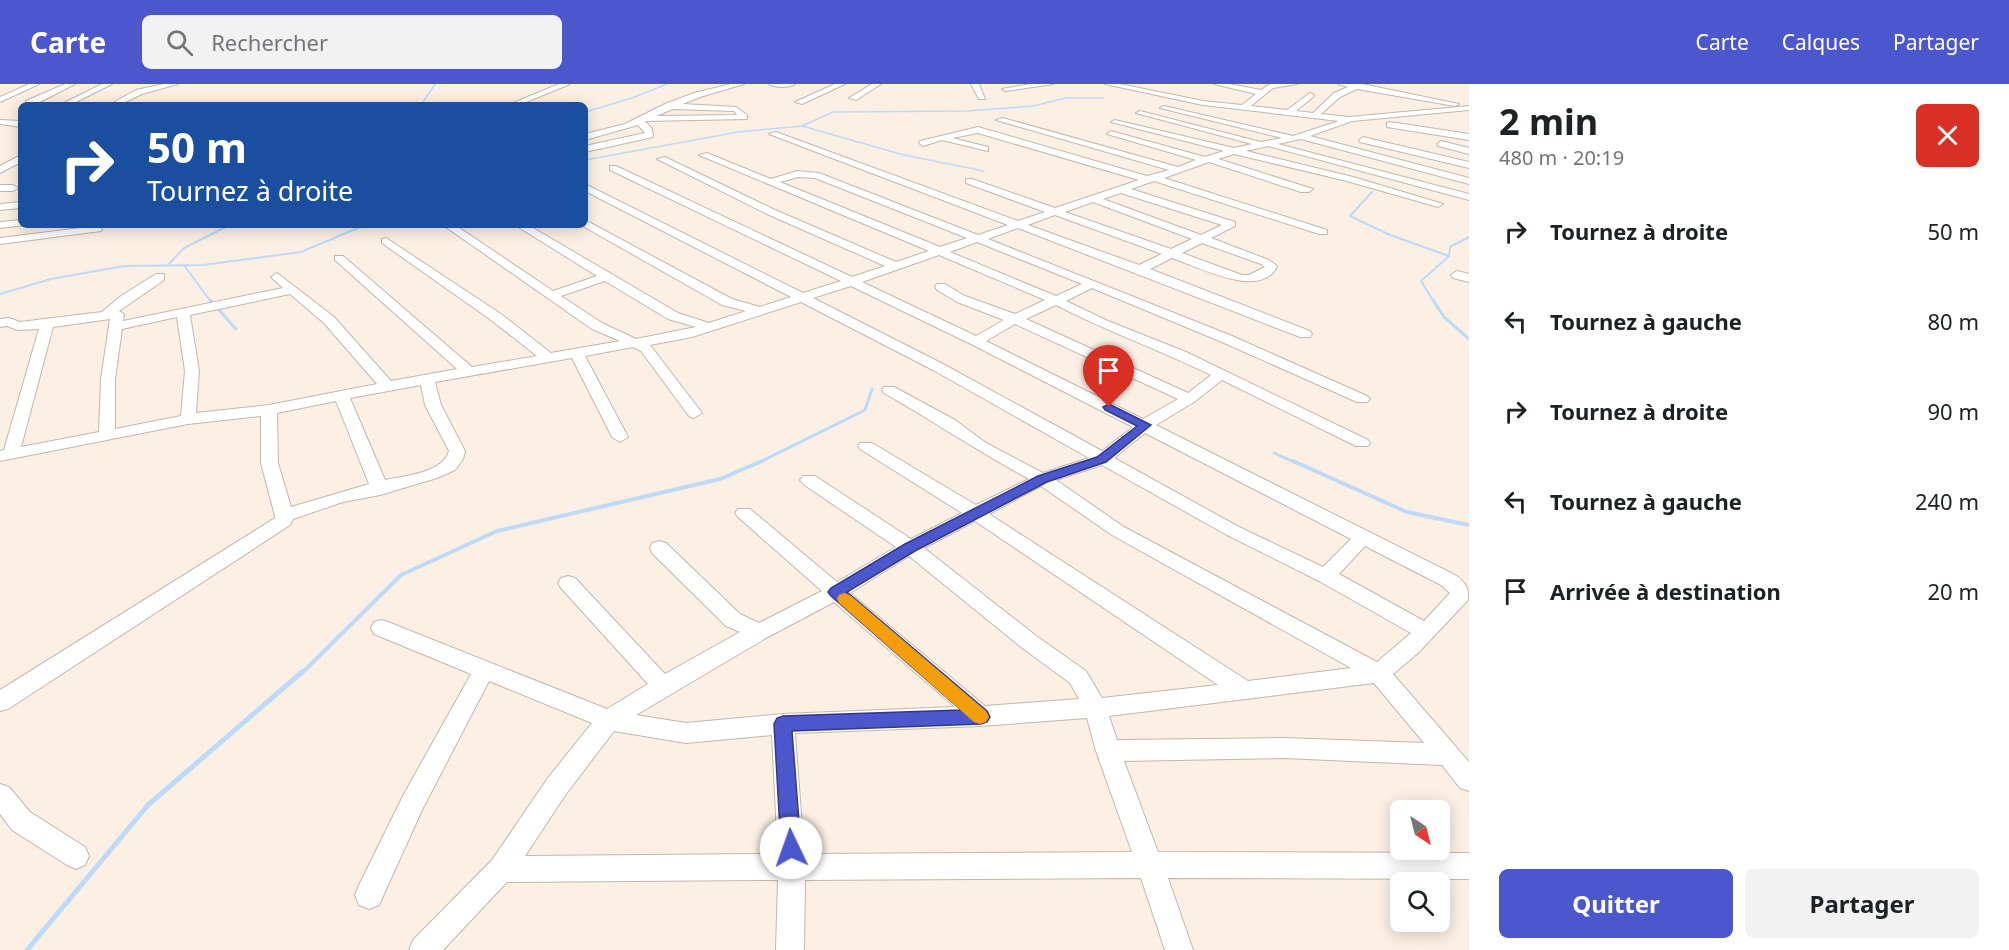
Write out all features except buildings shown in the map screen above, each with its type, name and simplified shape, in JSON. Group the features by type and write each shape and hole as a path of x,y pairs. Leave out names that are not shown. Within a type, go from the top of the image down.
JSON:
{"street":[{"path":"7,85 34,84"},
{"path":"0,100 34,84"},
{"path":"31,102 71,84"},
{"path":"70,102 108,84"},
{"path":"119,102 139,92 174,84"},
{"path":"520,102 566,84"},
{"path":"642,121 668,106 697,95 740,84"},
{"path":"773,84 791,84"},
{"path":"799,102 841,84"},
{"path":"853,98 877,84"},
{"path":"975,84 982,97"},
{"path":"1006,89 1049,84"},
{"path":"1109,84 1128,86 1170,97 1186,97 1243,108 1351,119 1469,136"},
{"path":"1225,84 1264,93"},
{"path":"1243,108 1272,85 1289,86 1293,84"},
{"path":"1342,84 1467,109"},
{"path":"1314,116 1337,95 1353,86 1363,84"},
{"path":"1392,93 1406,87"},
{"path":"1288,113 1310,95"},
{"path":"1170,97 1161,106 1297,137 1469,181"},
{"path":"588,136 642,121 744,117 736,109 668,106"},
{"path":"4,456 188,419 269,410 387,386 659,340 710,327 852,281 1233,151 1324,130 1351,119 1467,109"},
{"path":"1140,113 1469,197"},
{"path":"1435,113 1454,118"},
{"path":"1403,116 1469,136"},
{"path":"1000,120 1176,169"},
{"path":"588,148 650,135 651,132 642,121"},
{"path":"0,122 18,124"},
{"path":"1115,122 1438,204"},
{"path":"923,143 978,130 1149,178 1323,232"},
{"path":"1324,130 1341,134"},
{"path":"773,134 1305,334"},
{"path":"1112,134 1308,189 1305,190"},
{"path":"1351,137 1468,164"},
{"path":"943,138 985,149"},
{"path":"1441,144 1469,151"},
{"path":"704,155 1055,300 1103,324 1221,374 1362,443"},
{"path":"0,160 18,158"},
{"path":"662,159 771,212 895,266"},
{"path":"0,170 18,160"},
{"path":"1430,186 1468,164"},
{"path":"381,628 609,720 686,732 783,724 981,717 1012,712 1125,706 1379,673 1411,647 1461,595 1458,587 1145,425 852,281 613,168"},
{"path":"0,170 18,171"},
{"path":"771,182 797,174 816,175 1197,325 1362,399"},
{"path":"969,181 1246,280 1261,274 1272,266 1093,199"},
{"path":"0,188 13,188"},
{"path":"588,189 938,367 1102,459 1149,482 1233,531 1326,576 1425,631"},
{"path":"1119,189 1231,224 1139,270"},
{"path":"0,207 18,205"},
{"path":"0,225 18,223"},
{"path":"588,226 727,302 760,311"},
{"path":"452,228 597,326 646,348 694,413"},
{"path":"525,228 673,316 710,327"},
{"path":"0,241 99,230"},
{"path":"386,241 496,317 548,358"},
{"path":"339,258 470,373"},
{"path":"107,434 112,320 125,299 160,277"},
{"path":"278,277 329,320 387,386"},
{"path":"552,295 605,277"},
{"path":"976,341 1015,319 1092,284"},
{"path":"941,287 961,299 1015,319 1189,399"},
{"path":"0,323 9,322 18,326 183,314 291,290"},
{"path":"183,314 192,371 188,419"},
{"path":"4,456 47,324"},
{"path":"577,353 586,376 601,398 620,437"},
{"path":"423,950 501,870 544,804 609,720 663,686 836,592 910,547 1042,479 1102,459 1145,425 1189,399 1221,374"},
{"path":"285,515 338,498 431,474 449,466 455,459 457,451 433,405 427,379"},
{"path":"890,390 949,423 980,446 1042,479 1118,531 1379,673 1462,767"},
{"path":"341,395 380,489"},
{"path":"0,702 284,521 285,515 273,482 270,465 267,436 269,410"},
{"path":"866,446 976,514 1244,690"},
{"path":"808,480 910,547 1077,677 1095,706 1108,751 1179,950"},
{"path":"744,513 981,717"},
{"path":"1326,576 1363,537"},
{"path":"659,548 733,620 759,632"},
{"path":"568,583 663,686"},
{"path":"369,895 413,802 484,670"},
{"path":"783,724 792,869 790,950"},
{"path":"1108,751 1284,748 1462,767"},
{"path":"0,795 21,821 76,856"},
{"path":"501,870 1150,865 1469,866"}],"waterway":[{"path":"423,102 435,84"},
{"path":"588,111 632,98 667,84"},
{"path":"802,126 833,112 967,111 1033,106 1066,98 1104,98"},
{"path":"588,159 738,132 802,126"},
{"path":"802,126 904,155 984,171"},
{"path":"1372,192 1350,216 1390,235 1449,256"},
{"path":"168,265 184,248 224,228"},
{"path":"184,265 203,265 301,252 358,228"},
{"path":"1449,256 1450,247 1469,237"},
{"path":"1434,302 1421,281 1449,256"},
{"path":"0,294 51,279 124,266 168,265"},
{"path":"168,265 184,265"},
{"path":"184,265 211,302"},
{"path":"210,300 236,329"},
{"path":"1433,300 1444,317 1469,339"},
{"path":"758,463 865,410 872,389"},
{"path":"1274,453 1296,463"},
{"path":"301,674 401,575 497,531 720,479 762,461"},
{"path":"1293,461 1407,512 1469,525"},
{"path":"27,950 148,805 302,672"}],"slow traffic":[{"path":"844,599 980,717"}],"route":[{"path":"791,848 783,724 981,717 836,592 910,547 1042,479 1102,459 1145,425 1109,407"}]}
